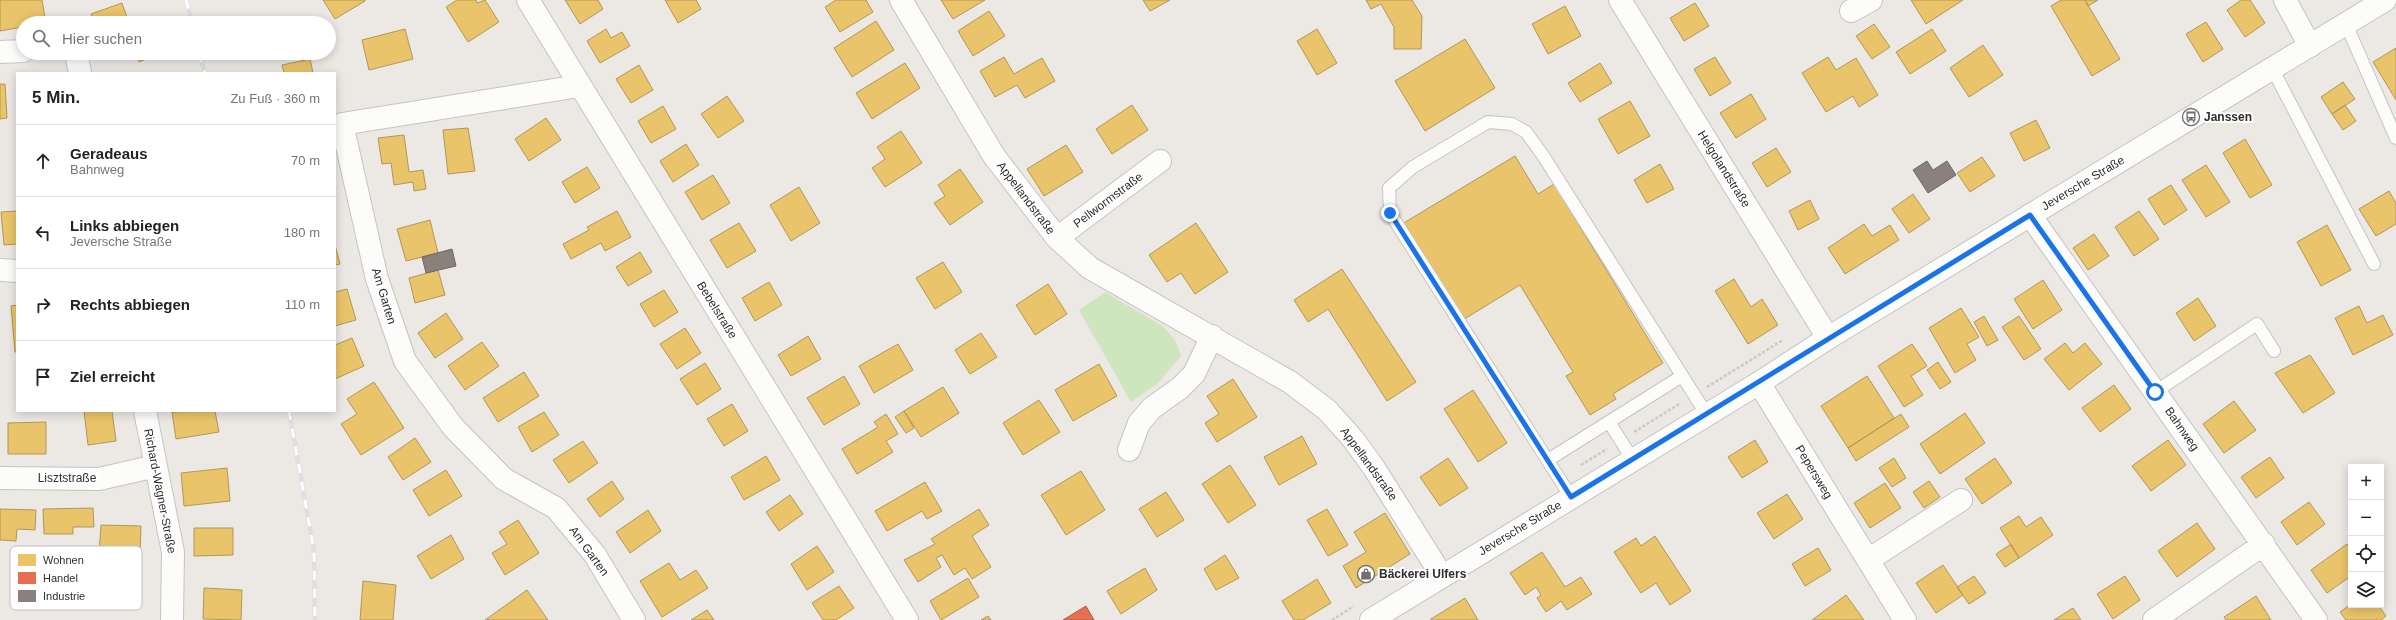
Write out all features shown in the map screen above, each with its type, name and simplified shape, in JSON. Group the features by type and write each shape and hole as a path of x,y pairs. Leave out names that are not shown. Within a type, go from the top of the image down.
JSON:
{"street":[{"name":"Bebelstraße","path":"528,0 579,86 907,620"},
{"name":"Appellandstraße","path":"901,0 994,156 1057,238 1090,268 1212,336 1290,382 1327,410 1353,439 1374,468 1442,576"},
{"name":"Helgolandstraße","path":"1620,0 1828,338"},
{"path":"1851,11 1871,0"},
{"path":"2285,0 2310,46"},
{"name":"Jeversche Straße","path":"1371,620 1759,383 1828,338 2385,0"},
{"path":"0,52 16,51"},
{"path":"77,60 80,72"},
{"name":"Am Garten","path":"579,86 342,124 377,279 405,361 453,427 504,479 556,508 595,555 634,620"},
{"name":"Pellwormstraße","path":"1057,238 1160,161"},
{"name":"Bahnweg","path":"2030,215 2264,544 2316,620"},
{"path":"0,270 16,271"},
{"path":"1129,450 1139,423 1152,408 1180,388 1194,374 1212,336"},
{"name":"Pepersweg","path":"1759,383 1905,620"},
{"name":"Richard-Wagner-Straße","path":"145,412 173,552 172,620"},
{"name":"Lisztstraße","path":"0,478 99,479 156,466"},
{"path":"1868,560 1961,500"},
{"path":"2154,620 2264,544"}],"lane":[{"path":"2346,24 2396,138"},
{"path":"2272,68 2374,264"},
{"path":"1571,497 1390,213 1389,188 1413,167 1488,122 1512,124 1526,132 1544,157 1707,415"},
{"path":"2155,392 2257,324 2274,351"},
{"path":"1548,460 1682,376"},
{"path":"1610,422 1633,460"}],"green space":[{"path":"1105,292 1164,327 1176,342 1181,356 1157,384 1131,402 1079,310"}],"building: Wohnen":[{"path":"0,0 42,0 45,16 16,16 16,28 0,31"},
{"path":"323,0 365,0 336,18 336,16 333,16"},
{"path":"457,0 476,0 477,3 485,0 499,22 468,42 446,7"},
{"path":"565,0 598,0 603,9 580,24"},
{"path":"665,0 696,0 701,9 678,23"},
{"path":"836,0 866,0 873,12 840,32 825,7"},
{"path":"941,0 985,0 953,19"},
{"path":"1143,0 1170,0 1150,11"},
{"path":"1366,0 1412,0 1422,16 1421,49 1394,49 1394,27 1381,4 1371,9"},
{"path":"1911,0 1963,0 1926,24"},
{"path":"2061,0 2085,0 2120,59 2092,76 2051,6"},
{"path":"2085,0 2098,0 2088,6"},
{"path":"2241,0 2250,0 2265,23 2245,37 2227,10"},
{"path":"122,3 127,16 92,16 91,14"},
{"path":"1695,3 1709,26 1684,41 1670,18"},
{"path":"1565,6 1581,36 1548,54 1532,24"},
{"path":"989,11 1005,36 973,56 958,31"},
{"path":"876,21 894,50 852,77 834,48"},
{"path":"2206,22 2223,49 2203,62 2186,34"},
{"path":"1874,24 1890,47 1872,59 1856,36"},
{"path":"405,29 413,59 369,70 362,40"},
{"path":"606,29 611,38 622,32 630,46 600,63 587,41"},
{"path":"1317,29 1337,63 1317,75 1297,41"},
{"path":"1932,29 1946,51 1910,74 1896,52"},
{"path":"1465,39 1495,88 1425,131 1395,81"},
{"path":"1983,45 2003,75 1969,97 1950,68"},
{"path":"2396,48 2396,100 2373,62"},
{"path":"1004,57 1014,74 1042,58 1055,81 1025,98 1017,85 995,97 980,71"},
{"path":"1715,57 1731,83 1710,96 1694,69"},
{"path":"1828,57 1836,70 1856,58 1878,95 1859,107 1853,96 1826,112 1802,73"},
{"path":"310,60 313,72 284,72 282,65"},
{"path":"905,63 920,88 872,119 856,93"},
{"path":"1600,63 1612,83 1580,102 1568,83"},
{"path":"639,65 653,90 631,103 616,79"},
{"path":"2343,82 2355,99 2332,114 2321,97"},
{"path":"0,84 5,84 7,118 0,119"},
{"path":"1751,94 1766,119 1736,138 1720,113"},
{"path":"727,96 744,121 718,138 701,114"},
{"path":"1630,101 1650,136 1618,154 1598,119"},
{"path":"1132,105 1148,130 1112,154 1096,129"},
{"path":"2345,105 2356,121 2343,130 2332,114"},
{"path":"663,106 676,129 651,143 638,121"},
{"path":"546,118 561,140 529,161 515,139"},
{"path":"2036,120 2050,148 2024,161 2010,133"},
{"path":"468,128 475,171 448,174 443,130"},
{"path":"901,131 922,163 885,187 872,168 885,159 877,147"},
{"path":"404,135 409,172 423,170 426,189 414,191 413,182 394,185 391,163 382,164 378,138"},
{"path":"2245,139 2272,185 2250,198 2223,153"},
{"path":"686,144 699,165 673,182 660,161"},
{"path":"1066,145 1083,172 1044,196 1027,169"},
{"path":"1776,148 1791,172 1767,187 1752,163"},
{"path":"1515,156 1538,194 1554,184 1663,363 1613,394 1616,399 1590,415 1566,376 1573,372 1520,285 1461,321 1402,224"},
{"path":"1982,157 1995,176 1970,192 1957,173"},
{"path":"1660,164 1674,189 1647,203 1634,180"},
{"path":"2206,165 2230,202 2206,217 2182,180"},
{"path":"587,167 600,188 575,203 562,182"},
{"path":"960,169 983,202 950,225 934,203 945,196 938,185"},
{"path":"713,175 730,203 702,220 685,192"},
{"path":"2171,185 2187,210 2164,225 2148,199"},
{"path":"799,187 820,223 791,241 770,205"},
{"path":"2389,191 2396,203 2396,224 2376,236 2359,209"},
{"path":"1913,194 1930,219 1909,233 1892,209"},
{"path":"1810,200 1819,219 1798,230 1789,211"},
{"path":"16,211 16,244 4,245 1,212"},
{"path":"617,211 631,237 605,251 601,243 571,259 563,244 589,230 587,227"},
{"path":"2139,211 2159,239 2134,256 2115,227"},
{"path":"430,220 438,253 406,261 397,229"},
{"path":"739,223 756,251 727,268 710,240"},
{"path":"1196,223 1228,272 1195,294 1181,273 1167,282 1149,255"},
{"path":"1864,224 1872,236 1890,225 1899,240 1845,274 1828,248"},
{"path":"2327,225 2351,270 2321,286 2297,242"},
{"path":"2094,234 2109,256 2088,270 2073,248"},
{"path":"336,249 340,264 336,265"},
{"path":"640,252 652,272 628,286 616,267"},
{"path":"943,262 962,292 935,309 916,278"},
{"path":"1342,269 1416,382 1387,401 1328,309 1308,322 1294,300"},
{"path":"438,270 445,295 415,303 409,278"},
{"path":"1734,279 1751,307 1762,299 1778,325 1748,344 1715,291"},
{"path":"2043,280 2062,310 2033,329 2014,299"},
{"path":"769,282 782,305 755,321 742,298"},
{"path":"1048,284 1067,314 1035,335 1016,305"},
{"path":"347,289 356,320 336,326 336,292"},
{"path":"664,290 678,312 654,327 640,304"},
{"path":"2198,298 2216,326 2194,341 2176,313"},
{"path":"16,305 16,352 15,352 11,306"},
{"path":"2359,306 2367,323 2383,315 2393,335 2353,355 2335,318"},
{"path":"1961,308 1979,337 1967,344 1976,360 1955,373 1929,328"},
{"path":"446,313 463,339 435,358 418,333"},
{"path":"1984,316 1998,340 1987,346 1974,322"},
{"path":"2019,316 2041,349 2024,360 2002,327"},
{"path":"685,328 701,353 677,369 660,344"},
{"path":"981,333 997,357 970,374 955,350"},
{"path":"808,336 821,359 791,376 778,355"},
{"path":"352,338 364,366 336,379 336,345"},
{"path":"482,342 499,366 465,390 448,366"},
{"path":"2065,343 2073,353 2085,343 2102,364 2069,390 2044,359"},
{"path":"898,344 913,370 874,393 859,366"},
{"path":"1912,344 1927,366 1911,376 1923,395 1904,407 1878,366"},
{"path":"2310,355 2335,393 2303,413 2275,373"},
{"path":"1938,362 1951,382 1940,389 1927,370"},
{"path":"705,363 721,389 697,405 680,379"},
{"path":"1099,364 1117,396 1073,421 1055,390"},
{"path":"524,372 539,396 498,422 483,398"},
{"path":"844,376 860,404 824,425 807,398"},
{"path":"1867,376 1894,418 1848,448 1821,406"},
{"path":"1233,379 1257,417 1217,442 1205,423 1219,414 1207,396"},
{"path":"374,382 404,428 361,455 341,424 357,414 347,399"},
{"path":"2114,385 2131,409 2100,432 2082,408"},
{"path":"943,387 959,413 921,437 904,411"},
{"path":"1473,390 1507,443 1478,462 1444,409"},
{"path":"1039,400 1060,432 1023,455 1003,423"},
{"path":"2234,401 2256,430 2224,453 2203,424"},
{"path":"732,404 748,431 724,446 707,419"},
{"path":"904,411 914,428 906,433 895,417"},
{"path":"84,412 112,412 116,441 88,445"},
{"path":"172,412 215,412 219,432 176,439"},
{"path":"544,412 559,435 532,452 518,427"},
{"path":"1965,413 1985,443 1940,474 1920,444"},
{"path":"886,414 898,434 886,441 893,452 857,474 842,449 878,427 874,422"},
{"path":"1901,414 1909,427 1856,461 1848,448"},
{"path":"46,422 46,454 8,454 8,423"},
{"path":"1302,436 1317,464 1279,485 1264,457"},
{"path":"415,438 431,462 403,480 388,457"},
{"path":"1755,440 1768,462 1742,478 1728,457"},
{"path":"2168,440 2186,465 2151,491 2132,466"},
{"path":"583,441 598,463 569,483 553,460"},
{"path":"766,456 780,480 744,500 731,477"},
{"path":"2270,457 2284,478 2256,498 2241,477"},
{"path":"1448,458 1468,488 1440,506 1420,477"},
{"path":"1894,458 1906,478 1892,487 1879,468"},
{"path":"1995,458 2012,483 1982,504 1965,479"},
{"path":"1230,465 1256,505 1228,523 1202,484"},
{"path":"227,468 230,501 184,506 181,473"},
{"path":"446,470 462,496 429,516 413,490"},
{"path":"1081,471 1105,510 1066,535 1041,495"},
{"path":"612,481 624,499 600,517 587,499"},
{"path":"1929,481 1940,497 1924,508 1913,492"},
{"path":"925,482 942,511 927,519 922,511 887,531 875,511"},
{"path":"1885,483 1901,508 1870,528 1854,503"},
{"path":"1166,492 1184,520 1157,537 1139,509"},
{"path":"1787,494 1803,519 1774,539 1757,513"},
{"path":"790,495 803,514 779,531 766,512"},
{"path":"2309,502 2325,524 2297,545 2281,522"},
{"path":"93,508 94,527 73,527 73,534 44,534 43,509"},
{"path":"0,509 36,510 35,530 17,529 16,541 0,540"},
{"path":"979,509 989,525 972,536 991,567 972,579 965,568 954,575 942,555 936,558 941,567 918,582 904,560 935,544 931,539"},
{"path":"1327,509 1348,545 1328,556 1307,520"},
{"path":"648,510 661,531 630,553 616,532"},
{"path":"1385,513 1410,554 1356,588 1343,566 1366,552 1354,532"},
{"path":"2019,516 2026,527 2041,517 2053,535 2019,558 2000,528"},
{"path":"518,520 539,553 505,575 492,553 507,544 499,532"},
{"path":"2197,523 2215,549 2177,577 2158,551"},
{"path":"101,525 141,526 140,546 99,546"},
{"path":"194,528 233,528 233,555 194,556"},
{"path":"451,535 464,559 431,579 417,556"},
{"path":"1655,536 1691,591 1670,605 1656,583 1641,593 1614,552 1636,538 1641,546"},
{"path":"2011,544 2019,558 2005,567 1996,554"},
{"path":"2347,544 2348,578 2327,593 2311,570"},
{"path":"817,546 834,572 807,590 791,564"},
{"path":"1818,548 1831,570 1805,586 1792,564"},
{"path":"1542,552 1565,587 1581,577 1592,594 1567,610 1561,601 1546,612 1537,598 1541,595 1536,587 1525,595 1510,573"},
{"path":"1225,555 1239,578 1216,590 1204,569"},
{"path":"669,563 680,580 696,570 708,588 662,617 640,581"},
{"path":"1943,565 1963,595 1936,613 1916,583"},
{"path":"1145,568 1157,590 1121,614 1107,591"},
{"path":"1974,576 1986,593 1969,604 1957,587"},
{"path":"2125,576 2140,600 2113,619 2097,594"},
{"path":"968,578 979,597 941,620 930,601"},
{"path":"1317,579 1331,603 1303,620 1294,620 1282,601"},
{"path":"363,581 396,585 393,620 360,620"},
{"path":"839,586 854,608 836,620 823,620 812,603"},
{"path":"204,588 242,590 241,620 203,619"},
{"path":"527,590 548,620 485,620"},
{"path":"1846,595 1864,620 1812,620"},
{"path":"2256,596 2271,620 2226,620 2224,617"},
{"path":"1465,598 1478,620 1431,620 1431,619"},
{"path":"2348,606 2348,608 2380,608 2386,616 2381,620 2346,620 2340,612"},
{"path":"2073,608 2081,620 2054,620"},
{"path":"707,610 714,620 691,620"},
{"path":"988,616 991,620 981,620"}],"building: Handel":[{"path":"1086,606 1094,620 1063,620"}],"building: Industrie":[{"path":"1927,161 1933,170 1947,161 1956,175 1928,193 1913,170"},
{"path":"452,249 456,266 426,273 422,257"}],"railway":[{"path":"186,0 190,16"},
{"path":"201,60 205,72"},
{"path":"289,412 314,551 315,620"}],"place":[{"name":"Janssen","path":"2191,117"},
{"name":"Bäckerei Ulfers","path":"1366,574"}],"route":[{"path":"1390,213 1571,497 1759,383 1828,338 2030,215 2155,392"}]}
